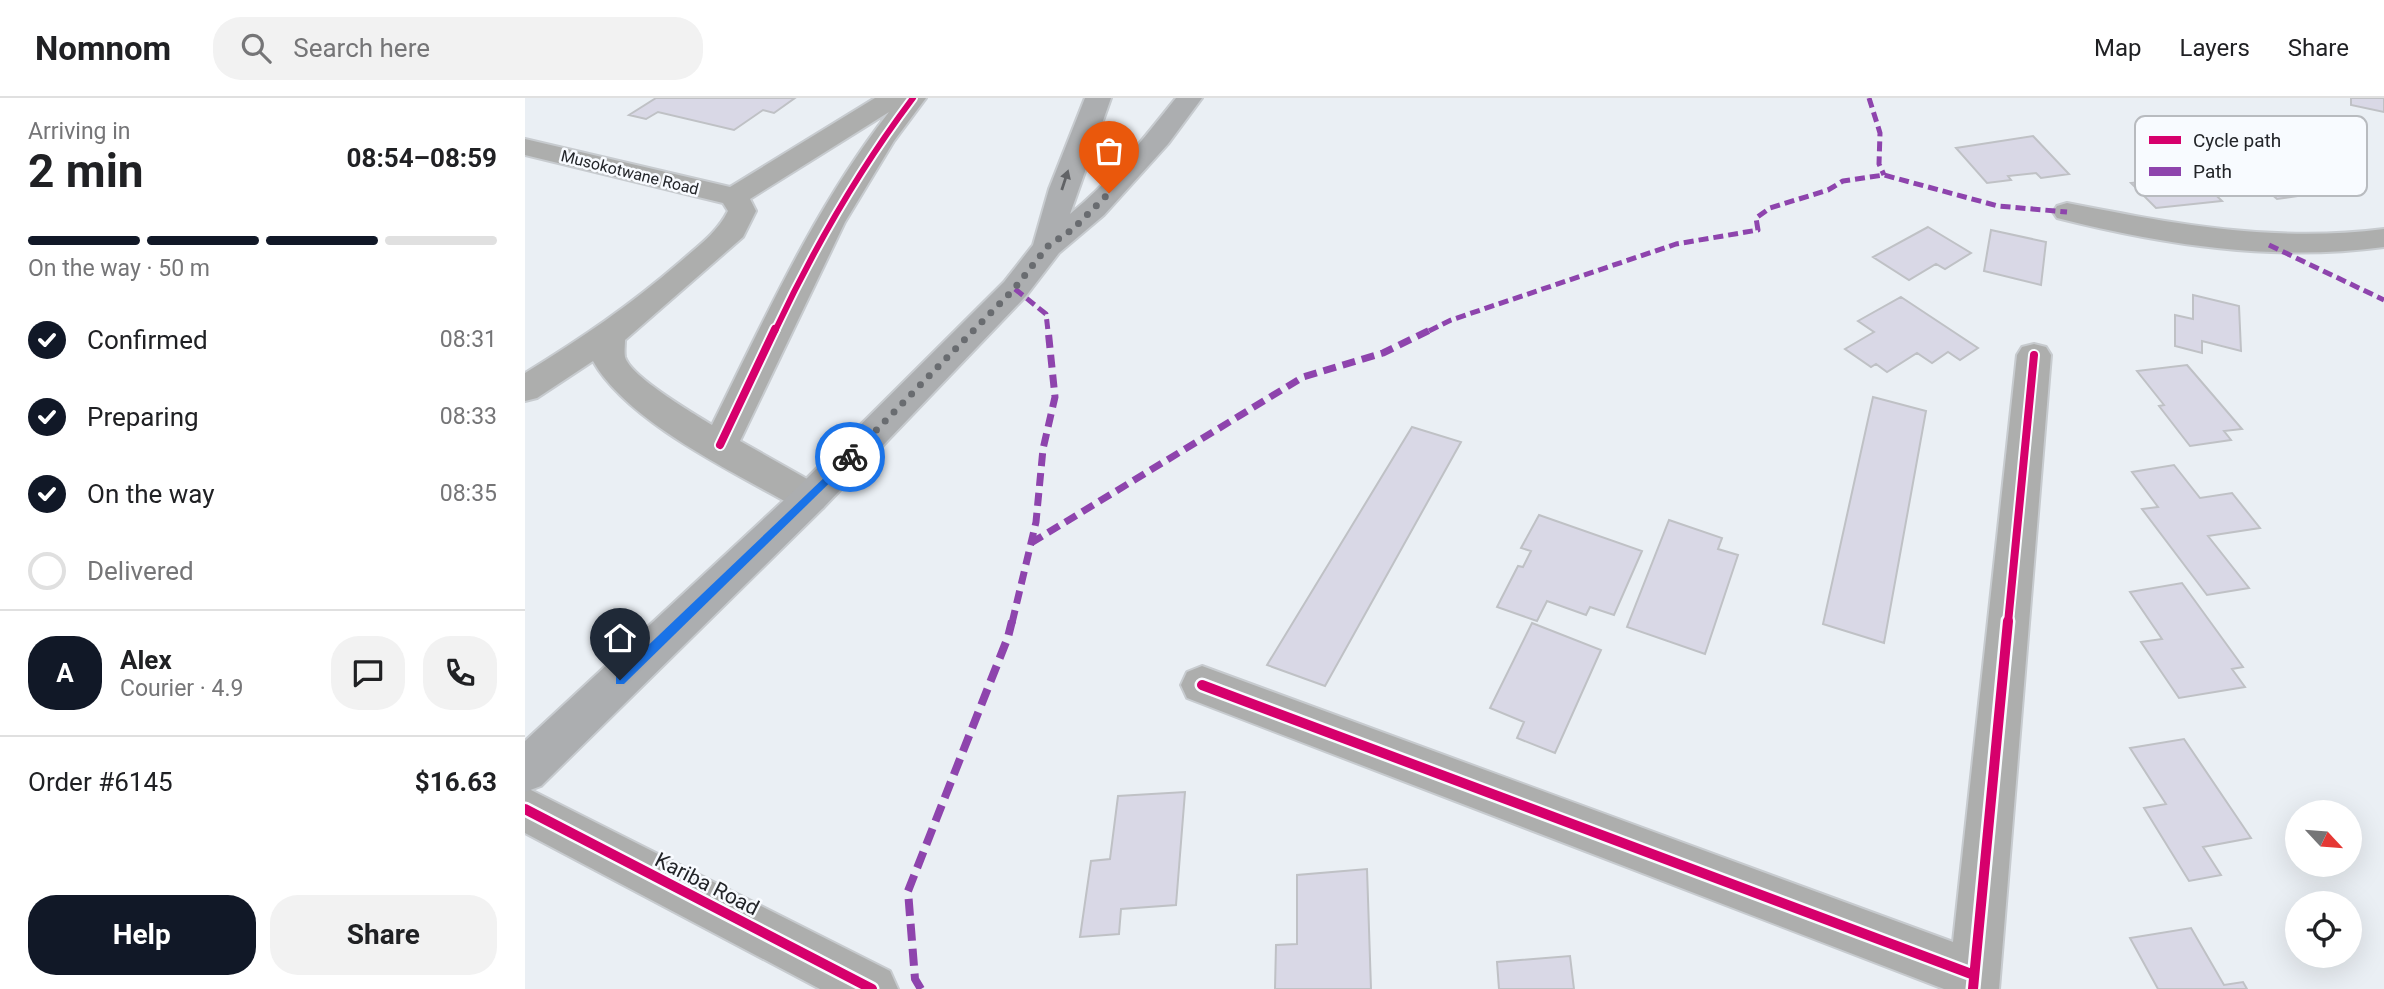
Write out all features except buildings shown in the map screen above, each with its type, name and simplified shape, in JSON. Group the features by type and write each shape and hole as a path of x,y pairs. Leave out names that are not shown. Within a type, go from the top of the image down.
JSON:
{"highway":[{"path":"1048,246 1053,215 1098,98"},
{"path":"525,771 810,498 1014,289 1048,246 1073,229 1102,201 1189,98"}],"street":[{"path":"525,389 609,335 709,254 733,231 742,211 734,197 893,98"},
{"path":"720,445 835,212 863,164 913,98"},
{"name":"Musokotwane Road","path":"525,147 734,197"},
{"path":"2067,212 2243,244 2303,247 2384,238"},
{"path":"609,335 609,361 626,383 659,409 810,498"},
{"path":"1202,685 1974,982 2034,355"},
{"name":"Kariba Road","path":"525,809 872,989"}],"marked path":[{"path":"1869,98 1880,133 1879,164 1884,175"},
{"path":"1031,543 1303,377 1383,353 1451,320 1676,244 1758,230 1756,218 1770,208 1828,190 1843,181 1884,175 1998,206 2067,212"},
{"path":"2269,245 2384,300"},
{"path":"921,989 915,979 908,891 1008,637 1036,522 1043,449 1055,397 1046,314 1015,289"}],"cycle path":[{"path":"720,445 784,310 830,222 883,137 913,98"},
{"path":"1973,989 2034,355"},
{"path":"1202,685 1974,975"},
{"path":"525,809 872,989"}],"way so far":[{"path":"850,457 1014,289 1048,246 1073,229 1109,193"}],"route":[{"path":"620,680 850,457"}]}
